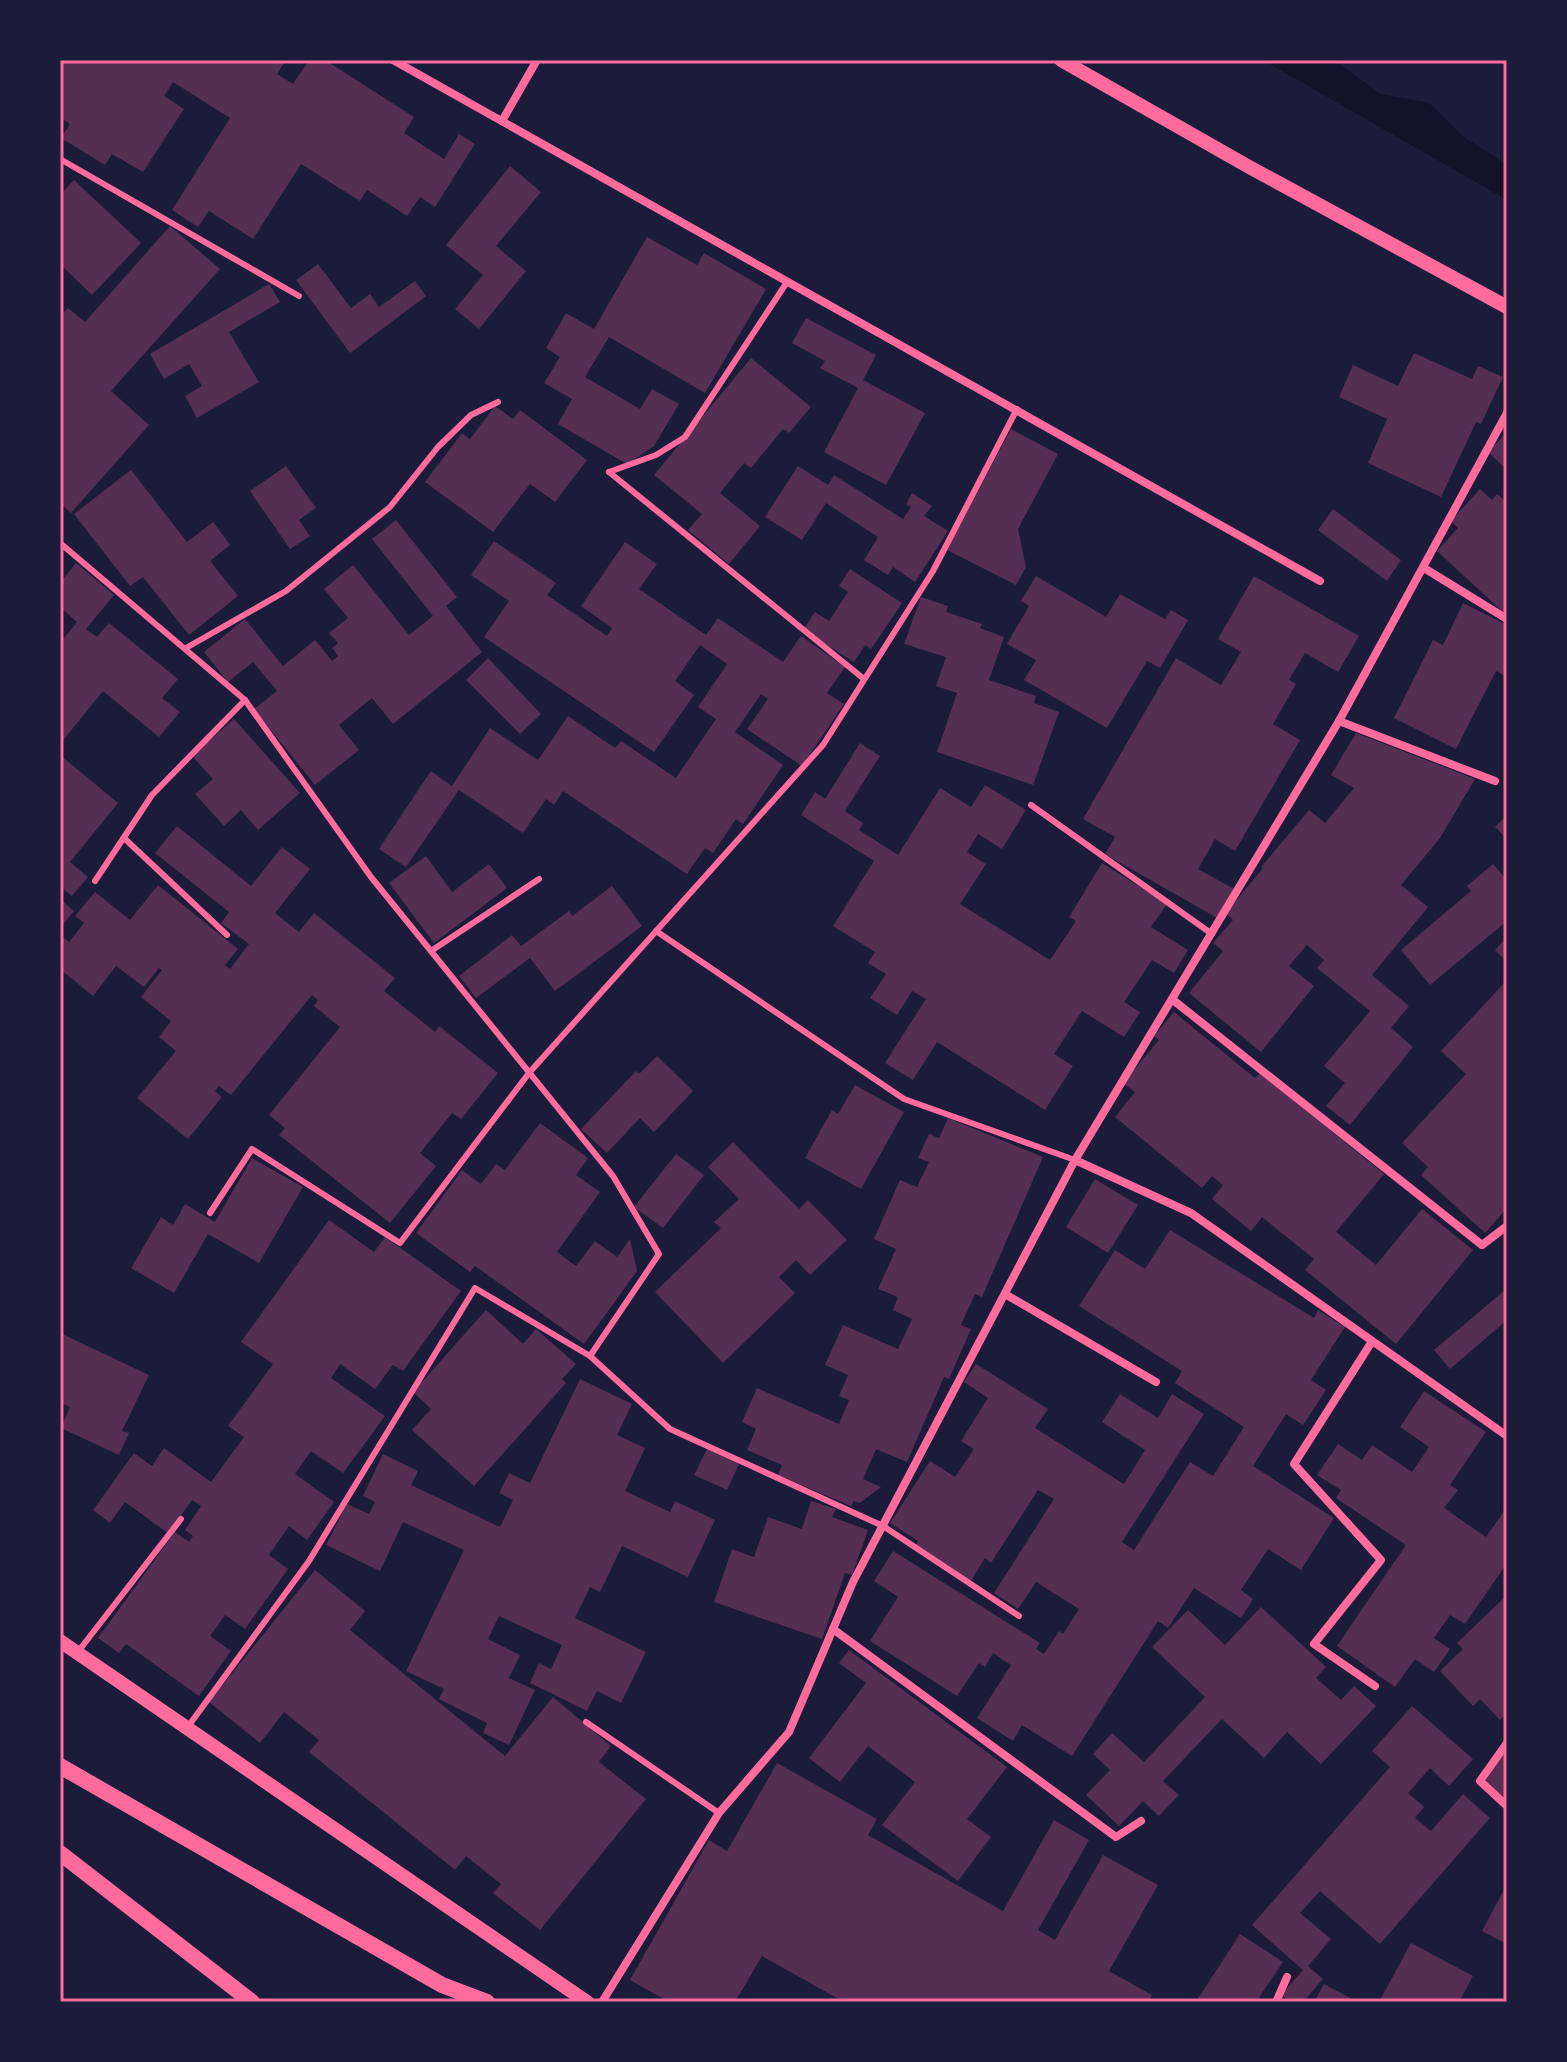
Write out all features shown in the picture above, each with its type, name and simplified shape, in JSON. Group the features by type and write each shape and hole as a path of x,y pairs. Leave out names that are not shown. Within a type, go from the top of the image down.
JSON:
{"main road":[{"path":"60,1766 442,1985 487,2002"},
{"path":"60,1853 252,2002"}],"street":[{"path":"393,60 1320,581"},
{"path":"502,121 537,60"},
{"path":"1061,60 1251,168 1507,307"},
{"path":"602,2002 719,1813 789,1732 853,1582 1075,1160 1339,721 1507,413"},
{"path":"1424,568 1507,619"},
{"path":"1339,721 1495,781"},
{"path":"1173,1000 1482,1245 1507,1226"},
{"path":"1075,1160 1191,1213 1371,1343 1507,1436"},
{"path":"1005,1294 1156,1382"},
{"path":"1371,1343 1294,1464 1381,1560 1314,1644 1375,1686"},
{"path":"833,1629 1116,1837 1141,1821"},
{"path":"60,1641 587,2002"},
{"path":"1507,1743 1480,1781 1507,1806"},
{"path":"1276,2002 1287,1977"}],"lane":[{"path":"60,159 299,296"},
{"path":"787,282 685,437 656,455 609,472 864,679"},
{"path":"186,648 286,591 390,507 438,447 471,415 498,402"},
{"path":"210,1213 252,1149 400,1243 529,1073 823,745 933,571 1017,409"},
{"path":"61,545 245,700 371,877 613,1176 659,1254 590,1356"},
{"path":"95,881 152,795 245,700"},
{"path":"1031,805 1212,934"},
{"path":"124,838 227,935"},
{"path":"431,951 539,879"},
{"path":"656,931 904,1099 1075,1160"},
{"path":"187,1728 309,1561 475,1288 590,1356 670,1429 883,1526 1019,1616"},
{"path":"77,1653 181,1519"},
{"path":"586,1722 719,1813"}],"shaded area":[{"path":"1263,60 1334,60 1381,94 1429,103 1464,137 1507,165 1507,200"}],"building":[{"path":"60,60 286,60 277,74 293,84 309,60 325,60 414,117 404,133 444,159 459,134 475,144 435,207 420,197 407,216 367,190 360,201 301,164 253,239 209,211 198,227 172,210 230,118 173,82 164,96 184,109 143,172 112,154 105,165 61,138 70,124 60,117"},
{"path":"510,166 541,192 496,246 526,271 479,329 455,309 483,275 446,245"},
{"path":"74,180 141,243 92,295 60,264 60,195"},
{"path":"170,226 220,269 111,391 149,425 71,513 60,503 60,316 68,308 85,322"},
{"path":"647,237 697,265 704,253 766,289 705,393 609,337 585,377 640,409 652,389 679,404 654,446 627,464 558,424 572,399 544,383 560,357 546,348 566,313 594,329"},
{"path":"318,264 351,308 370,294 379,307 415,281 426,296 350,353 296,280"},
{"path":"269,284 280,302 229,332 259,382 197,418 185,396 202,386 189,364 164,379 150,354"},
{"path":"806,318 876,355 863,380 925,413 886,485 824,452 858,388 820,368 825,361 792,343"},
{"path":"1414,353 1472,379 1478,366 1503,377 1481,424 1476,422 1441,497 1368,463 1387,419 1339,397 1353,365 1398,386"},
{"path":"751,358 811,407 789,433 783,429 751,468 744,463 720,493 760,526 729,564 688,530 702,514 654,475"},
{"path":"495,406 513,419 520,410 587,460 555,502 530,484 493,532 425,482 462,433 470,439"},
{"path":"1011,429 1058,454 1018,529 1026,567 1016,585 947,550"},
{"path":"1507,432 1507,470 1488,452"},
{"path":"286,466 316,508 299,520 310,536 290,549 250,491"},
{"path":"798,466 828,485 834,475 903,519 911,507 906,504 912,493 932,506 924,516 948,531 915,582 893,567 888,575 864,560 878,537 826,503 802,540 765,517"},
{"path":"131,470 187,542 213,522 230,545 210,561 238,596 189,635 143,577 130,586 74,514"},
{"path":"1480,489 1492,500 1497,494 1507,502 1507,607 1503,612 1437,551 1458,528 1451,521"},
{"path":"1333,509 1401,560 1387,581 1318,530"},
{"path":"396,520 457,597 446,606 482,652 393,724 372,698 339,725 359,750 315,785 254,709 277,691 253,662 228,682 204,652 245,619 283,666 315,640 332,661 338,656 332,648 338,643 329,633 348,618 324,589 353,565 409,635 433,616 372,539"},
{"path":"494,541 556,583 547,595 607,636 612,628 581,606 625,542 657,564 639,589 706,635 718,618 783,662 801,636 845,667 827,693 844,704 802,766 747,729 768,699 761,694 735,732 783,765 743,824 736,819 713,853 705,848 687,874 563,791 554,805 546,799 523,833 459,790 406,867 379,849 431,771 452,786 490,728 538,760 568,716 615,748 621,741 676,778 716,719 698,707 727,664 700,645 675,681 694,695 654,752 484,637 509,601 471,575"},
{"path":"76,563 114,595 86,629 97,637 109,623 178,679 162,698 180,712 159,737 103,691 60,744 60,643 77,622 60,607 60,583"},
{"path":"850,569 902,603 871,649 865,645 854,662 803,630 815,612 829,621 848,592 839,586"},
{"path":"1036,576 1106,617 1120,594 1165,619 1171,610 1188,620 1160,668 1147,661 1107,728 1024,680 1036,660 1007,644 1029,606 1021,601"},
{"path":"1254,576 1359,636 1338,672 1305,653 1289,680 1296,684 1273,724 1300,740 1235,851 1215,839 1198,869 1234,889 1217,918 1105,854 1115,837 1083,819 1176,658 1221,685 1241,652 1218,639"},
{"path":"921,597 948,606 946,612 982,624 980,628 1004,637 989,680 1036,696 1034,703 1059,712 1033,785 937,752 957,693 936,686 946,657 904,644"},
{"path":"1463,603 1507,625 1507,677 1496,671 1456,749 1394,718 1433,640 1443,645"},
{"path":"488,658 541,714 520,734 466,680"},
{"path":"234,719 300,793 258,830 241,810 224,826 195,794 213,779 192,756"},
{"path":"1356,733 1475,779 1440,838 1401,885 1428,907 1372,975 1409,1006 1391,1028 1413,1047 1350,1125 1326,1106 1345,1083 1324,1066 1370,1011 1317,968 1324,960 1307,945 1289,966 1314,986 1261,1052 1189,993 1223,951 1213,943 1233,920 1226,913 1261,867 1309,810 1325,823 1354,788 1331,775"},
{"path":"860,743 880,756 845,811 863,823 859,830 898,855 940,788 971,807 985,785 1026,810 1002,849 978,834 967,852 986,864 960,904 1050,960 1076,921 1069,917 1102,863 1167,904 1151,927 1188,950 1174,973 1152,960 1124,1002 1140,1012 1124,1037 1082,1011 1054,1054 1073,1066 1045,1110 937,1042 913,1080 885,1063 926,999 912,991 897,1015 870,998 886,974 868,963 875,952 833,926 874,861 801,815 815,792 825,799"},
{"path":"60,755 118,803 70,862 88,877 72,896 60,886"},
{"path":"1507,815 1507,839 1495,827"},
{"path":"177,826 251,886 282,847 310,869 275,913 299,932 314,913 395,978 384,991 435,1032 439,1026 498,1073 461,1119 452,1113 420,1153 436,1166 390,1223 279,1135 285,1128 269,1115 340,1027 314,1006 318,1000 312,995 231,1095 219,1086 215,1091 222,1097 188,1139 137,1098 176,1051 159,1037 171,1021 141,997 162,970 159,968 144,987 116,966 93,996 60,969 60,935 69,942 84,923 75,916 95,892 130,920 158,885 238,949 225,965 230,969 249,944 221,923 229,912 155,853"},
{"path":"426,856 452,892 489,864 507,888 434,943 389,883"},
{"path":"1493,864 1507,880 1507,921 1430,985 1401,950 1471,891 1467,886"},
{"path":"612,886 642,926 555,991 530,958 476,998 459,976 512,935 521,946 569,911 572,916"},
{"path":"60,899 74,911 60,928"},
{"path":"1507,937 1507,962 1495,950"},
{"path":"1507,980 1507,1208 1485,1233 1421,1175 1428,1167 1402,1143 1466,1074 1441,1051"},
{"path":"1174,1012 1255,1078 1260,1073 1384,1174 1336,1232 1376,1265 1422,1209 1473,1250 1396,1344 1305,1270 1314,1259 1262,1217 1251,1231 1212,1199 1223,1185 1212,1176 1202,1188 1115,1117 1135,1092 1123,1083 1159,1040 1154,1036"},
{"path":"657,1056 693,1091 654,1132 640,1118 607,1153 581,1129 636,1071 639,1074"},
{"path":"855,1085 904,1112 861,1189 805,1158 832,1110 838,1114"},
{"path":"948,1118 1043,1157 982,1297 975,1294 961,1325 971,1329 949,1379 944,1377 907,1462 876,1449 863,1479 881,1487 860,1503 854,1501 851,1506 778,1475 782,1465 747,1450 756,1429 742,1422 757,1388 839,1424 849,1400 839,1396 848,1375 825,1365 843,1325 898,1349 912,1319 893,1310 898,1297 878,1289 896,1249 874,1239 900,1180 917,1187 929,1162 918,1158 929,1134 939,1138"},
{"path":"540,1123 588,1158 576,1175 600,1192 557,1252 576,1266 595,1241 617,1257 630,1239 637,1271 584,1344 475,1266 470,1272 416,1233 462,1170 481,1184 496,1164 505,1170"},
{"path":"733,1142 799,1209 808,1200 847,1240 810,1275 796,1260 779,1277 795,1293 723,1363 655,1292 721,1228 714,1222 739,1199 708,1167"},
{"path":"676,1154 704,1175 663,1228 634,1207"},
{"path":"252,1158 303,1187 259,1263 208,1234 174,1293 131,1268 161,1217 173,1225 185,1204 215,1222"},
{"path":"1095,1179 1138,1205 1108,1253 1066,1227"},
{"path":"329,1220 374,1252 385,1237 461,1291 403,1371 393,1365 375,1389 340,1364 331,1378 385,1416 343,1473 311,1451 295,1474 334,1502 307,1540 289,1526 269,1555 288,1569 245,1629 225,1615 210,1636 231,1651 199,1696 126,1644 119,1653 98,1638 175,1532 189,1542 193,1536 185,1530 201,1506 192,1500 168,1533 125,1502 110,1523 93,1510 134,1453 152,1466 164,1448 211,1482 244,1437 228,1426 273,1364 241,1342"},
{"path":"1170,1230 1314,1318 1318,1310 1345,1327 1311,1380 1326,1390 1303,1425 1286,1414 1253,1466 1334,1518 1301,1570 1268,1549 1241,1590 1253,1599 1241,1618 1194,1588 1168,1628 1158,1621 1072,1756 1022,1725 1013,1741 977,1718 1011,1665 993,1653 985,1667 979,1663 957,1696 870,1641 898,1597 874,1581 893,1551 1040,1643 1036,1649 1044,1654 1059,1631 1063,1634 1079,1609 1036,1582 1018,1609 994,1593 1054,1499 1038,1490 991,1563 985,1558 971,1581 915,1546 918,1541 890,1523 930,1461 955,1477 974,1449 961,1441 988,1398 964,1382 976,1364 1048,1409 1035,1428 1124,1484 1145,1450 1102,1422 1120,1394 1158,1418 1172,1394 1204,1414 1122,1542 1134,1550 1190,1462 1213,1476 1244,1427 1175,1383 1182,1371 1079,1306 1115,1250 1145,1269"},
{"path":"1505,1290 1507,1320 1450,1369 1434,1350"},
{"path":"486,1310 523,1344 536,1329 576,1364 562,1379 566,1383 474,1486 412,1430 431,1409 413,1392"},
{"path":"60,1333 149,1375 122,1431 129,1433 119,1455 61,1428 70,1407 60,1402"},
{"path":"580,1379 632,1404 617,1435 645,1448 625,1491 670,1512 675,1501 715,1520 688,1577 622,1546 600,1592 590,1587 575,1618 646,1652 621,1703 597,1691 587,1711 530,1683 539,1663 551,1669 562,1645 499,1616 488,1639 520,1655 509,1678 535,1690 509,1745 483,1733 487,1723 439,1699 444,1689 406,1671 464,1550 403,1522 380,1571 326,1545 347,1504 369,1514 375,1502 363,1496 383,1454 418,1471 411,1485 500,1527 513,1500 499,1493 509,1473 530,1483"},
{"path":"1424,1391 1486,1432 1450,1485 1458,1490 1444,1508 1486,1537 1507,1507 1507,1563 1465,1624 1450,1615 1434,1638 1450,1649 1434,1672 1415,1659 1395,1687 1337,1646 1406,1545 1336,1498 1341,1490 1317,1475 1338,1444 1362,1460 1372,1445 1412,1472 1429,1447 1400,1427"},
{"path":"707,1449 739,1464 727,1490 694,1475"},
{"path":"811,1501 836,1509 832,1517 868,1530 852,1575 845,1573 822,1639 714,1602 732,1549 754,1557 768,1517 802,1529"},
{"path":"315,1570 365,1611 350,1630 505,1756 553,1697 611,1746 599,1762 646,1799 540,1930 493,1893 501,1884 466,1856 455,1870 309,1752 319,1740 284,1712 260,1743 209,1702"},
{"path":"1507,1595 1507,1713 1500,1720 1480,1699 1473,1706 1440,1671 1463,1649 1457,1643"},
{"path":"1261,1607 1326,1667 1316,1678 1341,1700 1354,1686 1376,1706 1321,1764 1287,1732 1264,1758 1222,1719 1163,1781 1179,1795 1159,1816 1143,1801 1119,1826 1086,1795 1110,1770 1093,1754 1112,1733 1144,1762 1205,1697 1152,1647 1188,1610 1225,1645"},
{"path":"849,1650 1007,1767 967,1819 991,1837 958,1881 882,1825 915,1782 868,1746 840,1782 809,1758 866,1683 839,1663"},
{"path":"1412,1706 1473,1759 1449,1786 1430,1768 1408,1793 1424,1807 1415,1818 1431,1831 1463,1794 1490,1818 1380,1944 1320,1891 1300,1913 1331,1939 1308,1966 1323,1979 1303,2002 1290,2002 1281,1995 1303,1970 1252,1925 1390,1767 1372,1751"},
{"path":"1507,1749 1507,1799 1484,1783"},
{"path":"777,1763 877,1819 868,1835 1003,1911 1054,1820 1089,1840 1038,1930 1055,1940 1103,1855 1158,1885 1109,1971 1152,1995 1148,2002 844,2002 762,1956 735,2002 669,2002 630,1980 709,1840 727,1851"},
{"path":"1507,1884 1507,1944 1482,1931"},
{"path":"1240,1934 1283,1962 1256,2002 1200,2002 1197,2000"},
{"path":"1411,1943 1473,1976 1459,2002 1379,2002"},
{"path":"1324,1984 1352,1999 1357,2002 1314,2002"}]}
